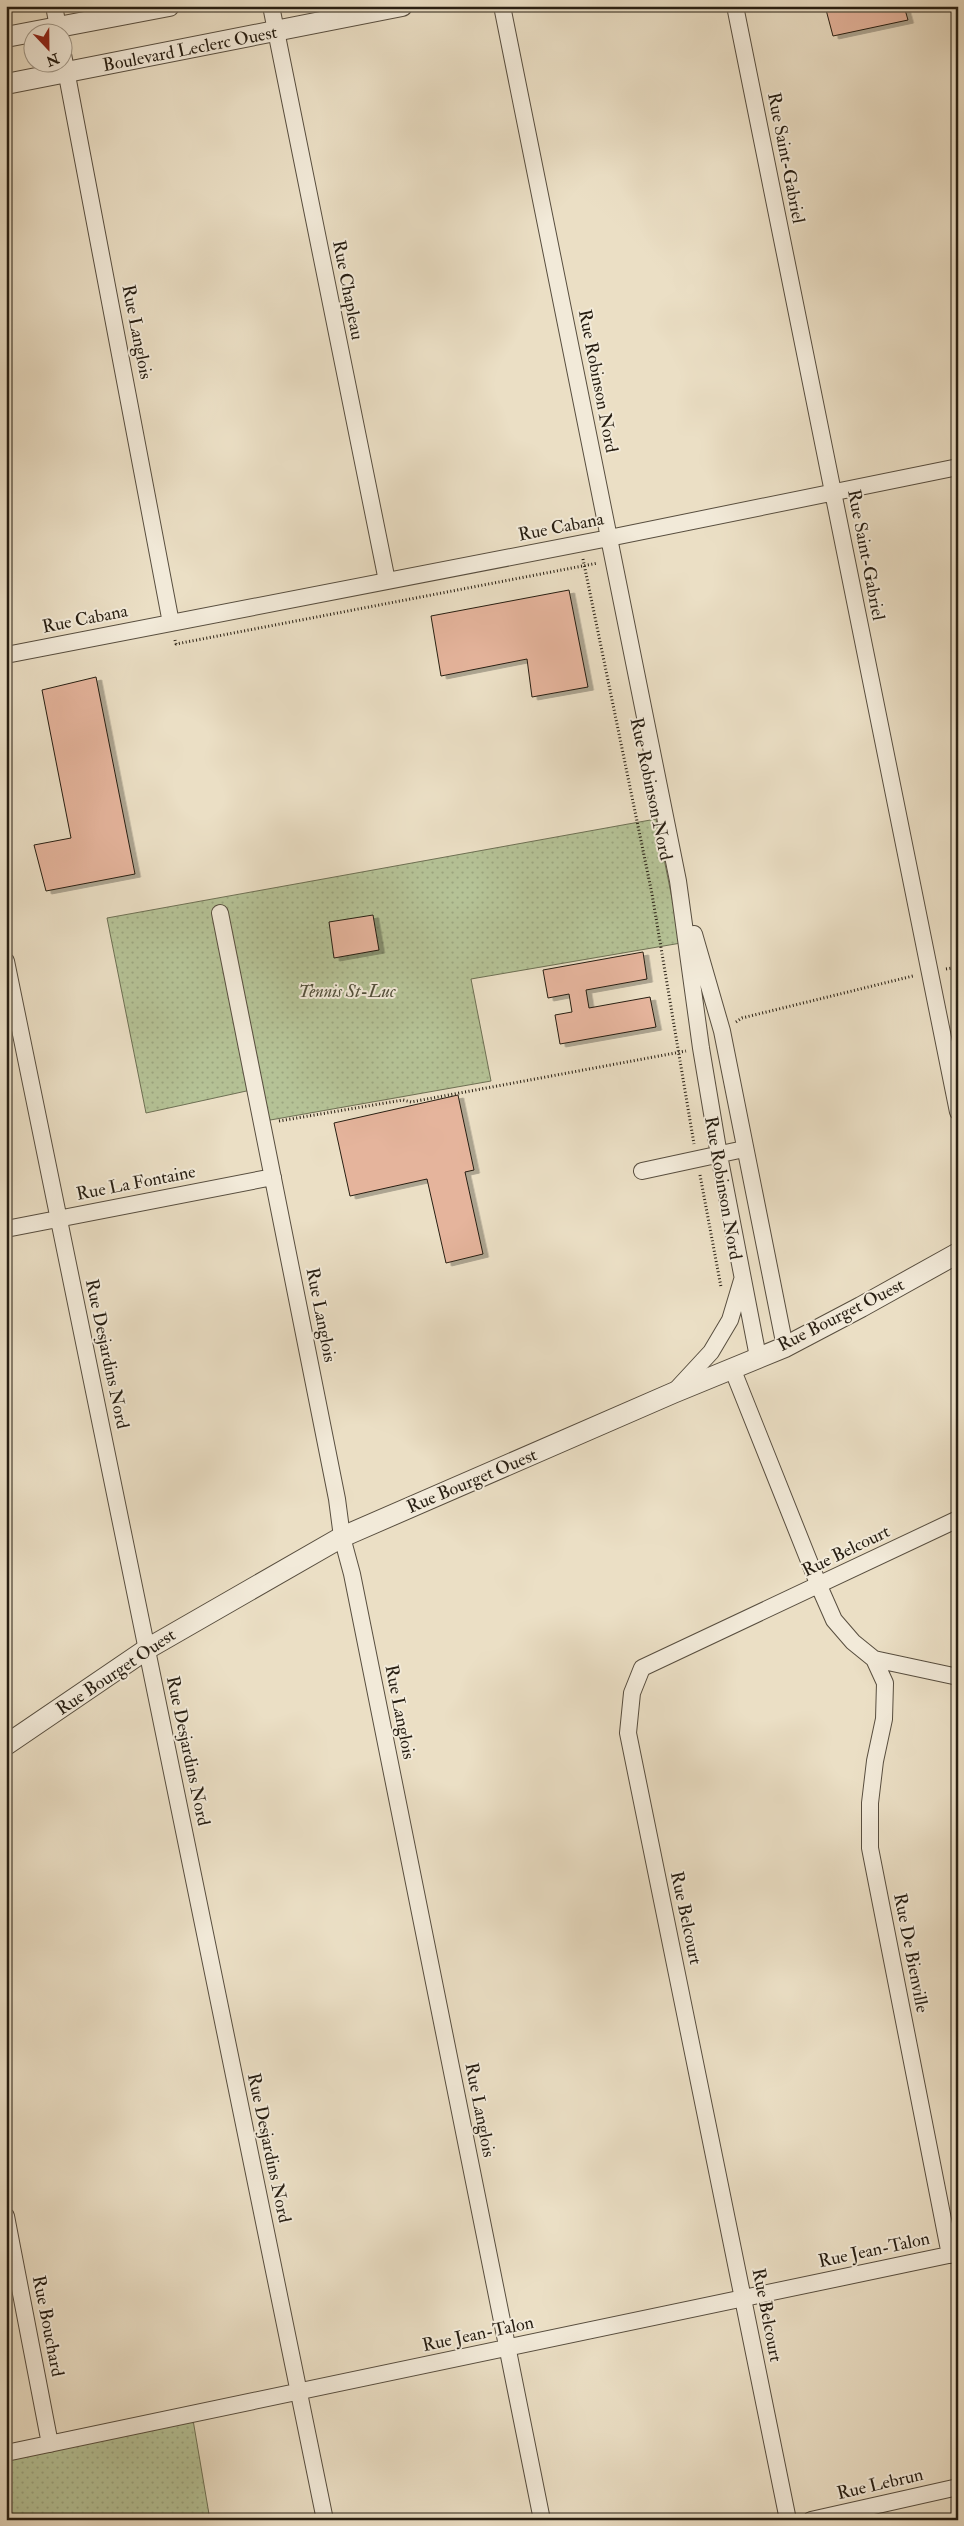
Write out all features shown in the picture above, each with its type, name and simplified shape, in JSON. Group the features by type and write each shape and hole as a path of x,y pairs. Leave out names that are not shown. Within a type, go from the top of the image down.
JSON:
{"street":[{"path":"54,6 57,22"},
{"path":"72,27 169,6"},
{"name":"Rue Chapleau","path":"271,6 387,581"},
{"name":"Boulevard Leclerc Ouest","path":"6,84 402,6"},
{"name":"Rue Robinson Nord","path":"502,6 678,881 701,1048 719,1155 758,1357"},
{"name":"Rue Saint-Gabriel","path":"735,6 958,1112"},
{"path":"6,37 22,35"},
{"name":"Rue Langlois","path":"67,73 171,623"},
{"name":"Rue Cabana","path":"6,655 580,544 958,466"},
{"name":"Rue Robinson Nord","path":"678,881 722,1031 785,1347"},
{"name":"Rue Langlois","path":"220,913 337,1499 342,1536 354,1584 542,2520"},
{"name":"Rue Desjardins Nord","path":"6,961 325,2520"},
{"path":"642,1171 744,1149"},
{"name":"Rue La Fontaine","path":"6,1229 272,1177"},
{"name":"Rue Bourget Ouest","path":"6,1745 147,1649 342,1536 673,1392 785,1347 958,1253"},
{"path":"673,1392 711,1352 730,1320 742,1278"},
{"path":"732,1368 818,1586 834,1620 853,1642 874,1659 958,1677"},
{"name":"Rue Belcourt","path":"788,2520 628,1733 632,1693 642,1668 958,1519"},
{"name":"Rue De Bienville","path":"874,1659 885,1683 884,1719 875,1760 870,1802 870,1848 954,2254"},
{"name":"Rue Bouchard","path":"6,2216 50,2444"},
{"name":"Rue Jean-Talon","path":"6,2453 954,2254"},
{"name":"Rue Lebrun","path":"811,2520 958,2487"}],"path":[{"name":"Rue Robinson Nord","path":"580,544 652,894 697,1160 722,1288"},
{"path":"171,623 176,644 614,560"},
{"path":"722,1031 742,1018 930,972 958,967"},
{"path":"262,1124 403,1100 411,1102 701,1048"}],"green space":[{"name":"Tennis St-Luc","path":"656,819 681,943 471,979 491,1081 259,1122 251,1090 146,1113 107,918"},
{"path":"192,2414 210,2520 6,2520 6,2453"}],"building":[{"path":"825,6 904,6 908,20 833,36"},
{"path":"569,590 588,687 532,697 527,659 441,676 431,616"},
{"path":"96,677 135,874 46,891 34,845 71,838 42,690"},
{"path":"373,915 379,950 334,958 329,922"},
{"path":"643,952 647,979 586,990 589,1008 650,997 656,1027 560,1044 555,1015 572,1012 569,994 548,998 543,970"},
{"path":"458,1095 474,1170 465,1172 483,1254 446,1263 427,1179 350,1196 334,1123"}]}
